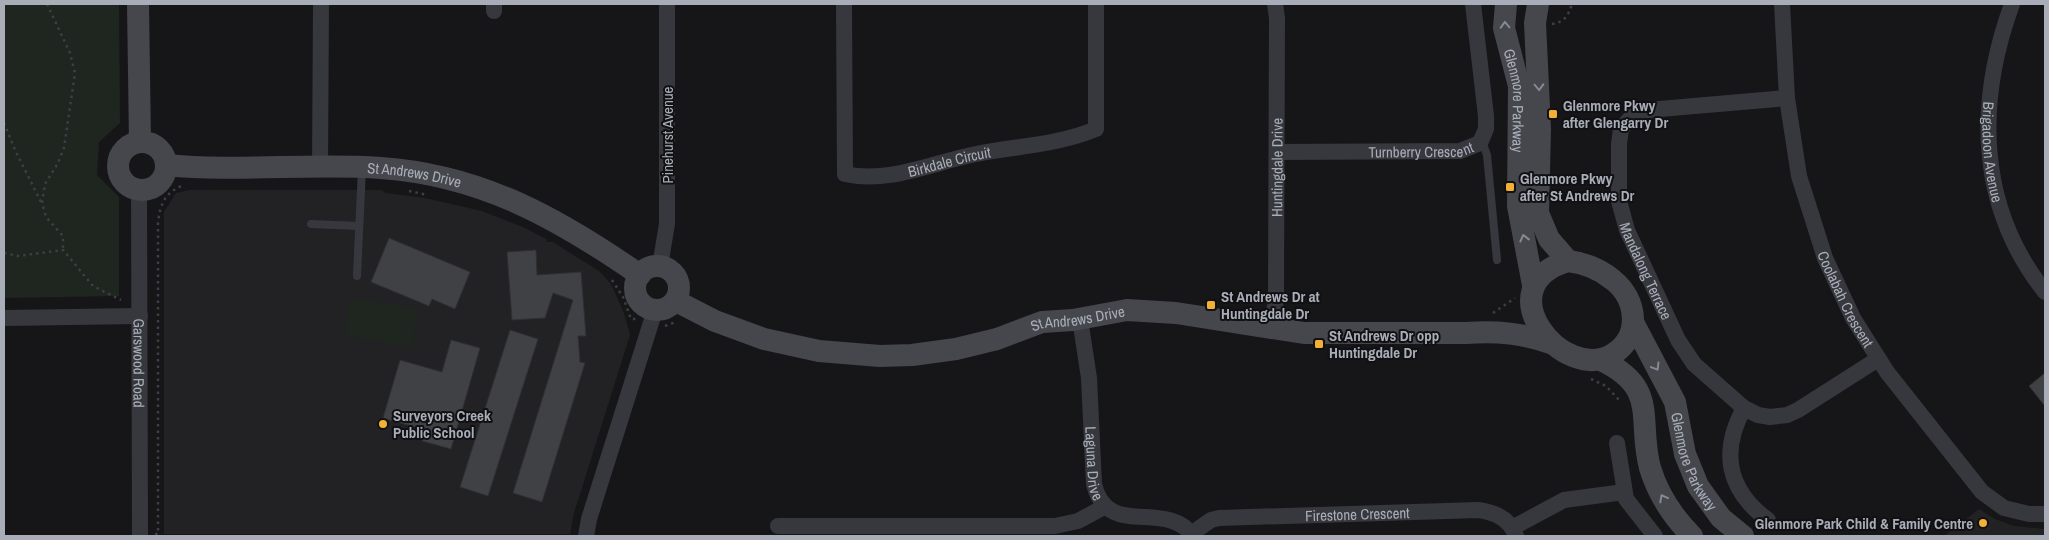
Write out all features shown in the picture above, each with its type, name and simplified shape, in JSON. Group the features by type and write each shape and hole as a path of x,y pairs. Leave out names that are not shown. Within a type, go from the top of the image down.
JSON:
{"street":[{"path":"138,4 148,139 153,145 169,156 161,180 155,186 139,190 125,182 118,167 123,152 129,146 148,139"},
{"path":"320,167 321,4"},
{"name":"Pinehurst Avenue","path":"650,270 667,224 667,4"},
{"name":"Birkdale Circuit","path":"844,4 845,174 863,178 925,168 944,160 1080,136 1096,129 1096,4"},
{"name":"Huntingdale Drive","path":"1271,329 1276,300 1277,18 1275,4"},
{"name":"Turnberry Crescent","path":"1277,152 1460,151 1475,147 1482,141 1486,129 1486,116 1472,4"},
{"name":"Glenmore Parkway","path":"1506,4 1504,28 1518,77 1520,96 1518,206 1532,292"},
{"name":"Glenmore Parkway","path":"1538,4 1535,34 1540,108 1538,213 1548,239 1568,261"},
{"name":"Coolabah Crescent","path":"1782,4 1787,98 1795,155 1817,236 1842,296 1878,360 1988,498 2012,510 2045,514"},
{"name":"Brigadoon Avenue","path":"2007,5 1990,84 1988,121 1990,157 2000,203 2011,234 2027,266 2045,292"},
{"name":"Mandalong Terrace","path":"1787,98 1642,111 1628,118 1619,135 1618,193 1623,220 1674,332 1694,364 1744,408 1765,416 1787,415 1878,360"},
{"name":"St Andrews Drive","path":"169,156 189,167 363,167 435,175 500,194 561,223 650,270"},
{"name":"Garswood Road","path":"139,190 140,536"},
{"path":"1601,360 1616,352 1626,342 1634,324 1630,302 1619,286 1598,270 1568,261 1544,271 1532,292 1536,321 1553,344 1578,358 1601,360 1623,373 1638,389 1644,408 1648,454 1654,478 1671,512 1692,536"},
{"path":"650,270 672,271 679,282 676,301 667,308 655,310 643,305 638,300 635,287 650,270"},
{"name":"St Andrews Drive","path":"1492,331 1516,322 1522,316 1532,292"},
{"name":"St Andrews Drive","path":"676,301 723,324 764,339 819,351 859,355 912,355 956,349 997,339 1042,322 1080,319 1114,311 1153,311 1271,329 1332,333 1466,333 1492,331 1521,334 1553,344"},
{"path":"586,536 589,519 655,310"},
{"path":"4,318 140,316"},
{"name":"Laguna Drive","path":"1080,319 1089,378 1094,484 1099,500 1104,507 1121,518 1169,520 1176,522 1192,535"},
{"name":"Glenmore Parkway","path":"1634,324 1675,402 1685,454 1698,486 1721,518 1743,536"},
{"path":"1744,408 1731,435 1730,465 1743,496 1768,520"},
{"path":"1617,443 1624,492 1630,507 1655,536"},
{"path":"1514,532 1564,500 1624,492"},
{"path":"778,526 1055,526 1078,522 1104,507"},
{"name":"Firestone Crescent","path":"1192,535 1211,520 1219,518 1478,510 1496,514 1514,532"}],"lane":[{"path":"1482,141 1487,155 1497,260"},
{"path":"357,276 363,167"},
{"path":"311,224 359,226"}],"path":[{"path":"42,203 45,184 58,163 64,148 75,74 70,53 47,4"},
{"path":"1551,25 1561,22 1568,17 1572,4"},
{"path":"4,123 15,150 42,203 46,217 63,236 63,250 93,286 122,301"},
{"path":"148,139 169,156"},
{"path":"158,534 158,223 161,206 168,193 184,185 191,184 189,167"},
{"path":"402,190 437,197"},
{"path":"4,253 18,256 63,250"},
{"path":"606,274 613,280 623,297 631,319"}],"shaded area":[{"path":"4,4 119,4 120,123 99,142 97,175 119,197 119,296 4,298"},
{"name":"Surveyors Creek Public School","path":"189,190 381,190 386,193 425,198 482,211 523,227 546,239 547,242 553,242 599,271 611,284 624,313 630,335 574,513 570,534 164,534 164,212 176,193"},
{"path":"350,298 418,308 412,347 344,336"},
{"name":"Glenmore Park Child & Family Centre","path":"1979,509 1995,519 2014,526 2045,529 2045,536 1944,536"}],"building":[{"path":"389,238 470,272 455,309 432,299 429,306 371,282"},
{"path":"536,250 537,275 581,272 586,336 578,336 580,362 585,363 542,502 513,493 573,300 553,293 545,318 512,320 507,252"},
{"path":"510,330 538,339 488,496 460,487"},
{"path":"451,340 480,348 451,449 422,441 425,430 383,418 400,360 442,372"},
{"path":"2045,373 2045,406 2029,386"}],"place":[{"name":"Glenmore Pkwy after Glengarry Dr","path":"1553,114"},
{"name":"Glenmore Pkwy after St Andrews Dr","path":"1510,187"},
{"name":"St Andrews Dr at Huntingdale Dr","path":"1211,305"},
{"name":"St Andrews Dr opp Huntingdale Dr","path":"1319,344"},
{"name":"Surveyors Creek Public School","path":"383,424"},
{"name":"Glenmore Park Child & Family Centre","path":"1983,523"}]}
